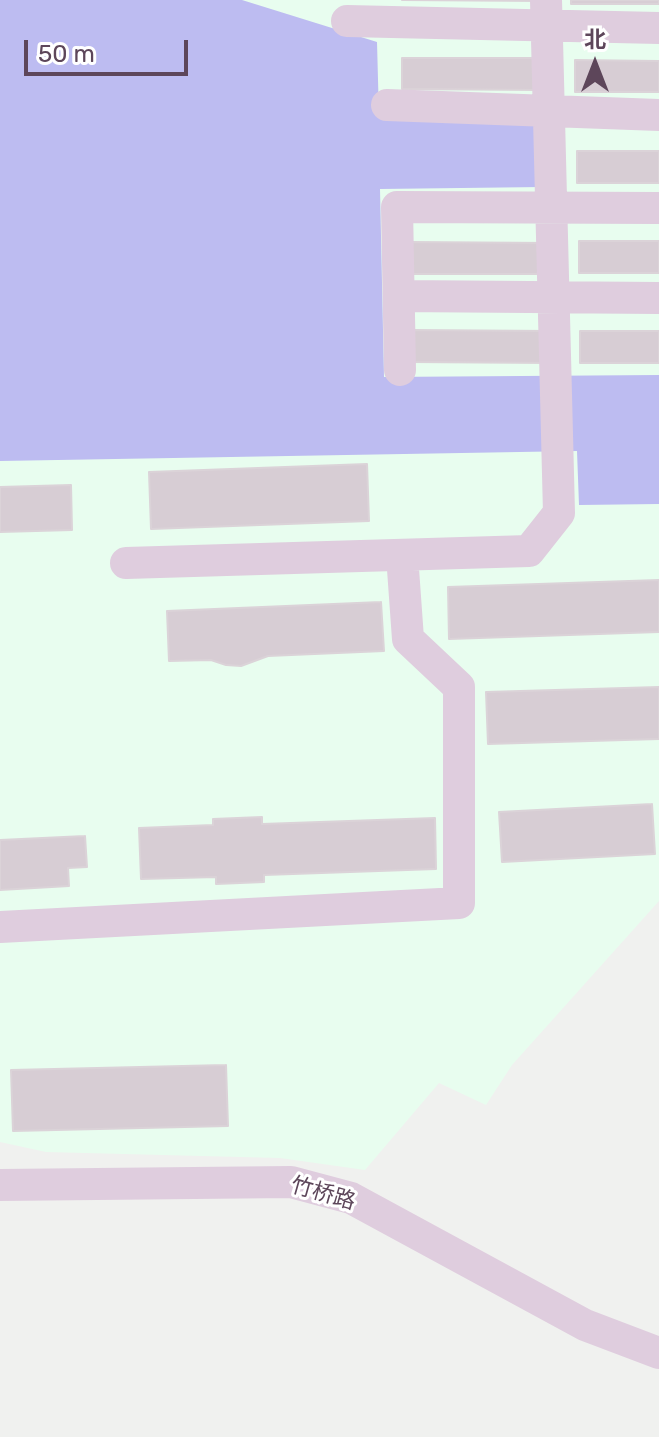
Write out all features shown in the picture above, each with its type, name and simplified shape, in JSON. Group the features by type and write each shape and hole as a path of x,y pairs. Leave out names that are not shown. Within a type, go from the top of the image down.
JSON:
{"street":[{"path":"126,563 529,551 559,513 546,13"},
{"path":"347,21 546,13 659,28"},
{"path":"387,105 659,115"},
{"path":"400,370 397,207 659,208"},
{"path":"399,296 659,298"},
{"path":"0,927 459,903 459,687 408,639 402,555"},
{"name":"竹桥路","path":"0,1185 291,1182 351,1198 585,1325 659,1353"}],"shaded area":[{"path":"0,0 659,0 659,901 512,1065 486,1105 439,1083 365,1170 280,1158 46,1152 0,1142"},
{"path":"0,0 242,0 377,42 379,117 540,122 542,187 380,189 384,377 659,375 659,504 579,505 577,451 0,461"}],"building":[{"path":"402,0 541,0 541,1"},
{"path":"571,0 659,0 659,4 571,4"},
{"path":"402,58 541,58 541,90 402,89"},
{"path":"575,60 659,61 659,92 575,92"},
{"path":"577,151 659,151 659,183 577,183"},
{"path":"579,241 659,241 659,273 579,273"},
{"path":"409,242 548,243 548,274 409,274"},
{"path":"411,330 550,331 550,363 411,362"},
{"path":"580,331 659,331 659,363 580,363"},
{"path":"367,464 369,521 151,529 149,472"},
{"path":"71,485 72,530 0,532 0,487"},
{"path":"659,580 659,632 449,639 448,587"},
{"path":"381,602 384,651 268,656 241,666 211,660 169,661 167,611"},
{"path":"659,687 659,739 488,744 486,692"},
{"path":"652,804 655,854 502,862 499,812"},
{"path":"262,817 262,824 435,818 436,869 264,875 264,882 216,884 216,877 141,879 139,828 213,825 213,819"},
{"path":"85,836 87,867 68,868 69,886 0,890 0,840"},
{"path":"226,1065 228,1126 13,1131 11,1070"}]}
